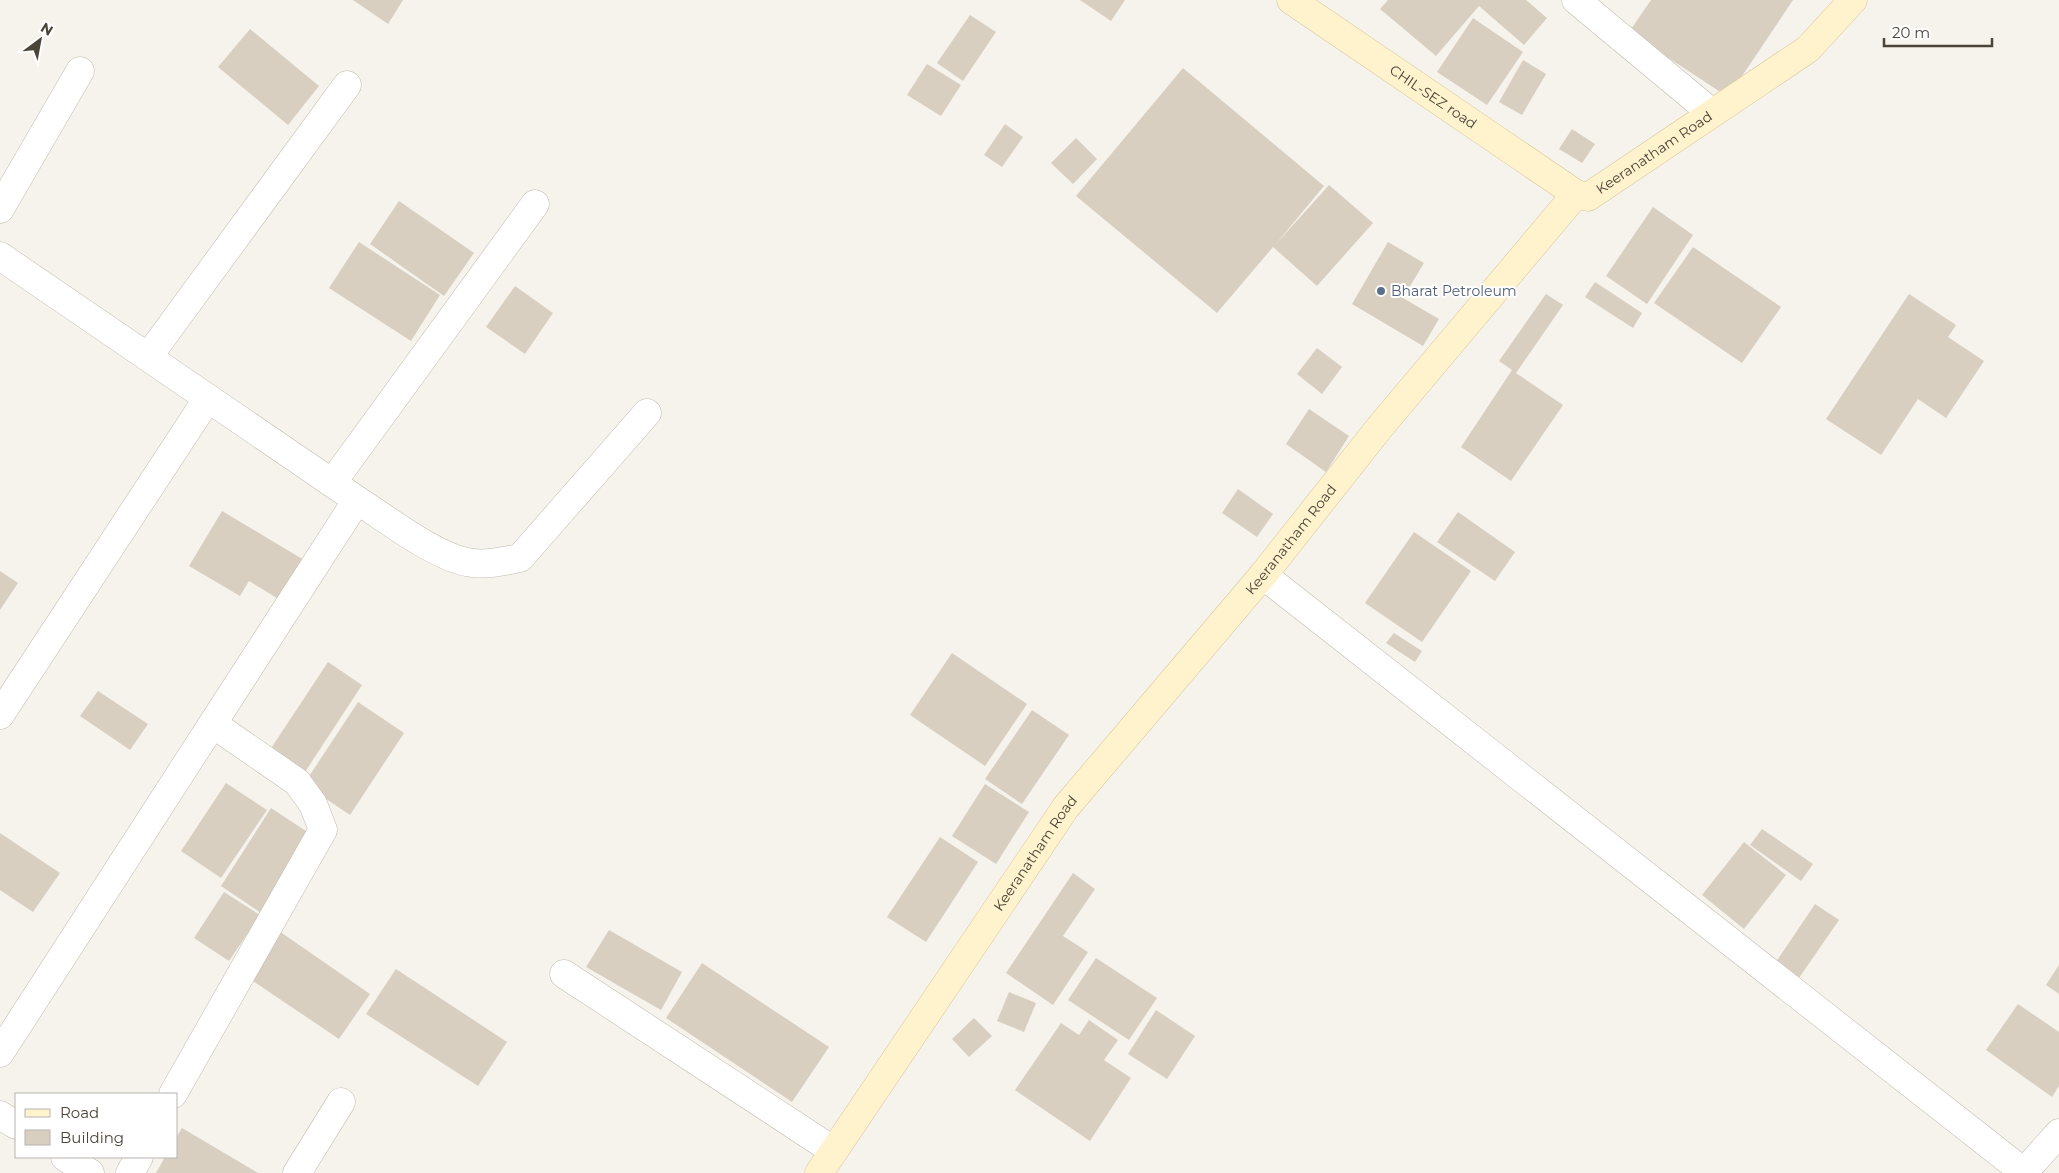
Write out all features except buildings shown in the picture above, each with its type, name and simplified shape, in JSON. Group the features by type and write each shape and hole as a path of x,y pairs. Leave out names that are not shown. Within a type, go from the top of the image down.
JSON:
{"street":[{"name":"CHIL-SEZ road","path":"1291,0 1576,194"},
{"path":"1576,0 1712,113"},
{"name":"Keeranatham Road","path":"819,1173 1066,807 1263,575 1380,427 1576,194 1588,197 1808,49 1853,0"},
{"path":"0,209 80,71"},
{"path":"148,358 347,85"},
{"path":"332,483 534,204"},
{"path":"0,256 357,500 447,557 472,563 495,563 520,558 647,413"},
{"path":"0,715 208,398"},
{"path":"0,1052 357,500"},
{"path":"1263,575 2024,1173 2059,1132"},
{"path":"175,1093 323,830 313,804 297,782 213,724"},
{"path":"564,974 834,1151"},
{"path":"297,1173 341,1102"},
{"path":"0,1115 15,1124"},
{"path":"67,1158 90,1173"},
{"path":"130,1173 138,1158"}],"place":[{"name":"Bharat Petroleum","path":"1381,291"}]}
